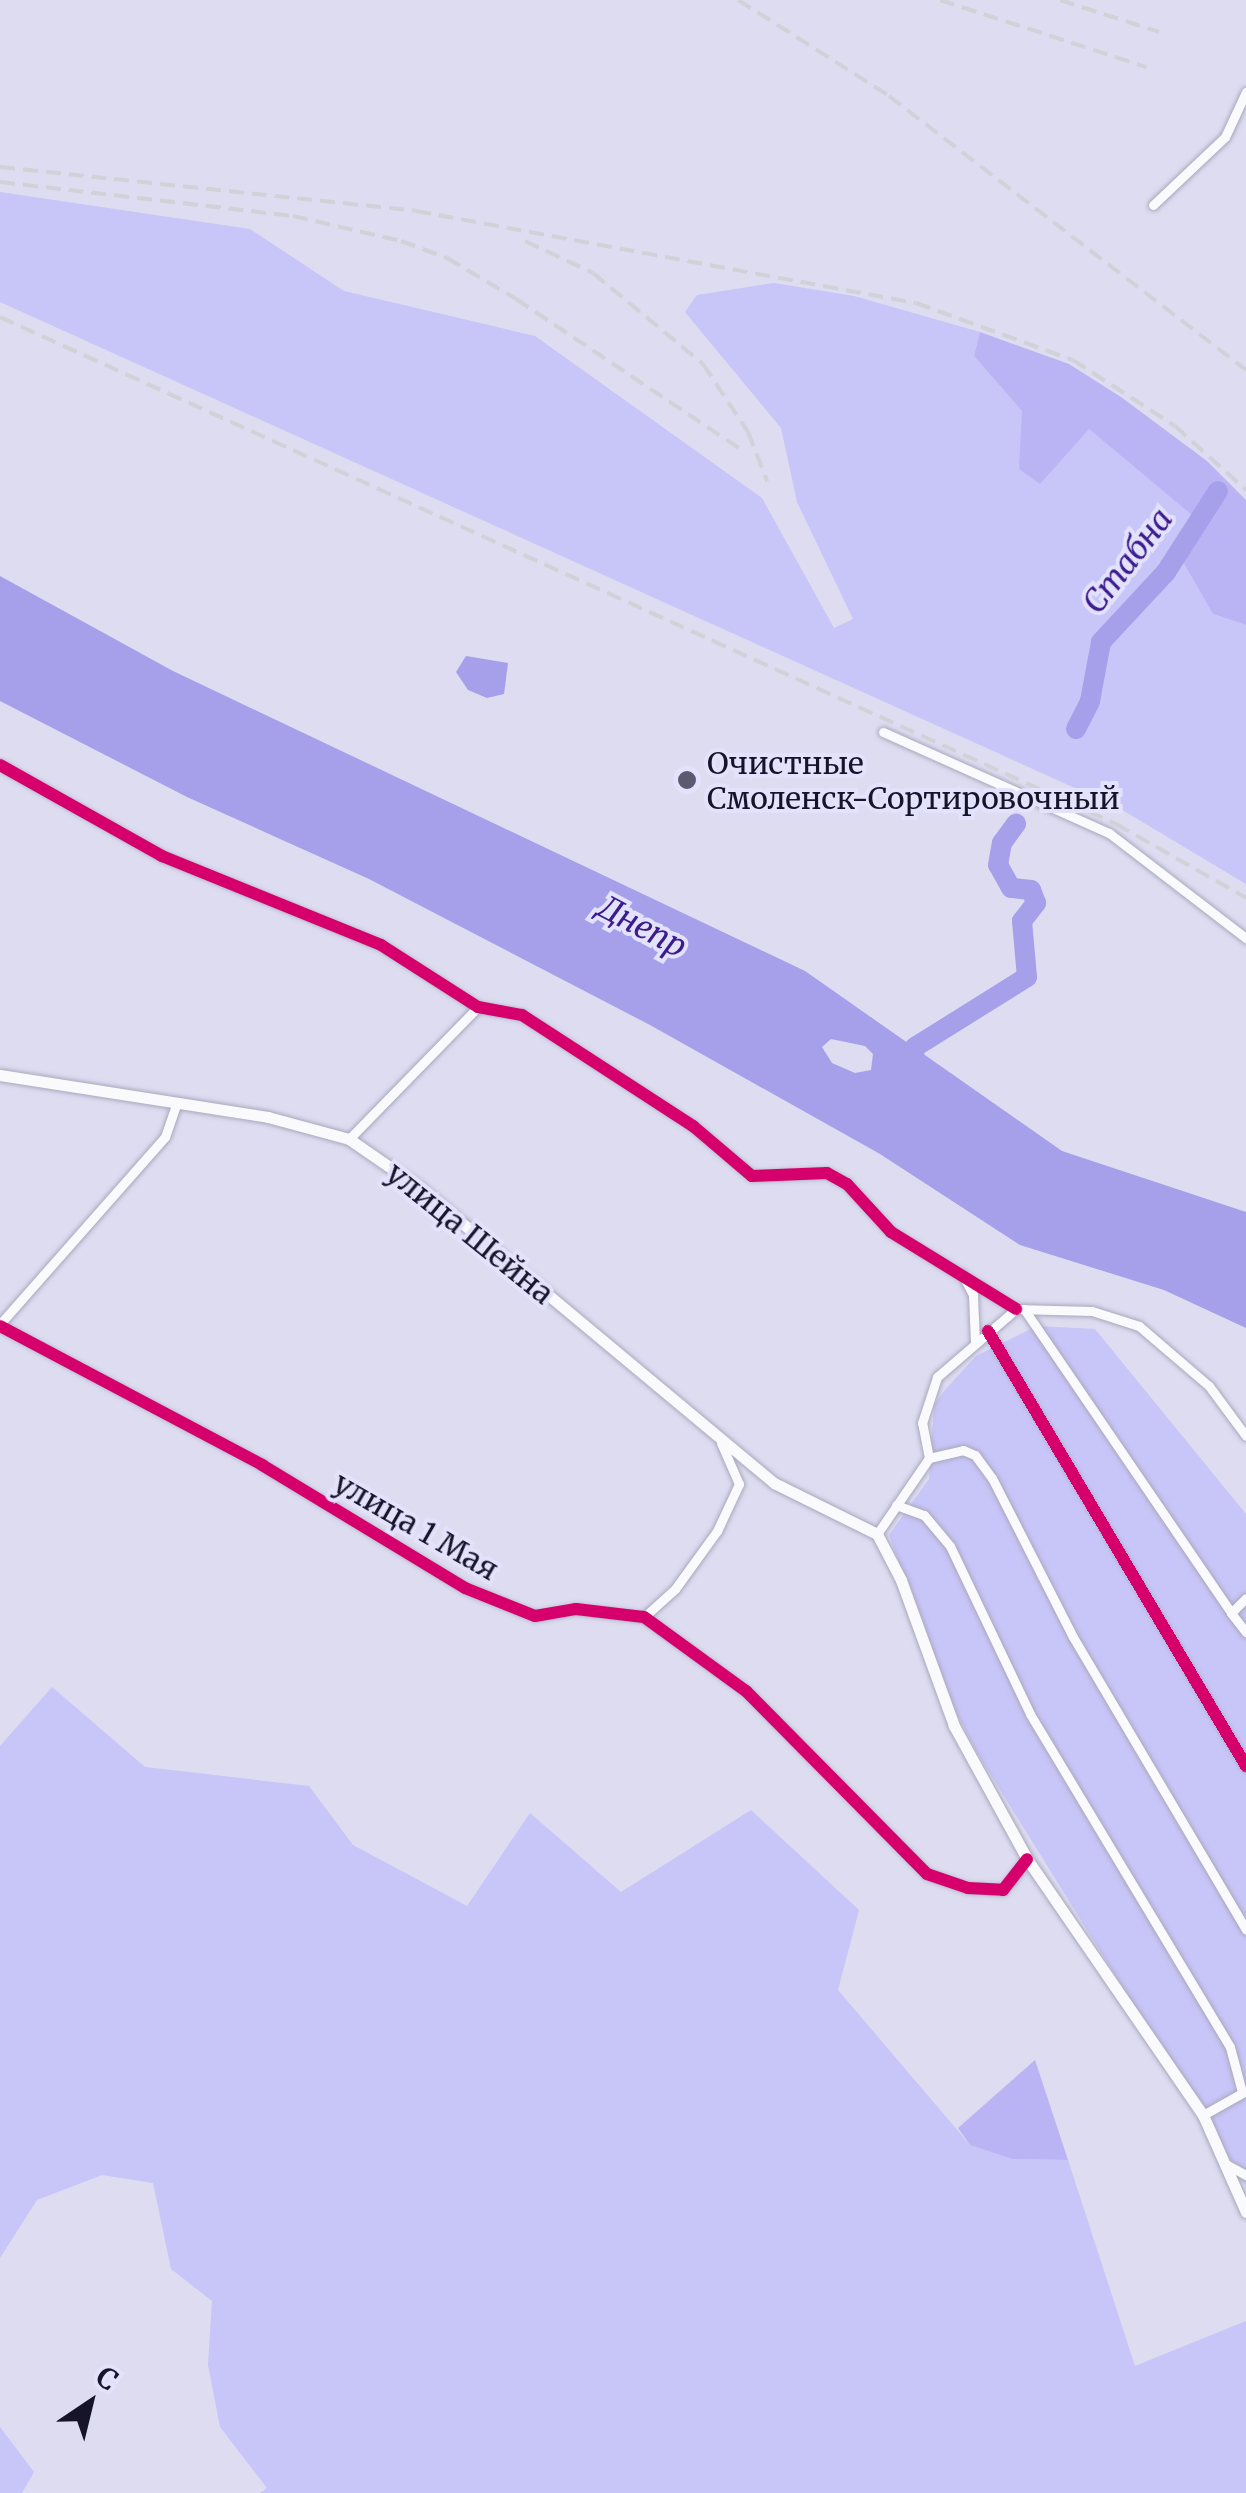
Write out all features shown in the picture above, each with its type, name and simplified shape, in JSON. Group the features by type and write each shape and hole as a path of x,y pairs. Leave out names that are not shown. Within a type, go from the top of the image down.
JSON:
{"street":[{"path":"1153,205 1225,137 1246,92"},
{"path":"883,732 1108,832 1246,938"},
{"path":"0,766 162,856 382,944 478,1007 522,1015 693,1126 752,1176 827,1173 847,1184 892,1232 1020,1309 1246,1632"},
{"path":"349,1140 478,1007"},
{"name":"улица Шейна","path":"0,1076 268,1117 349,1140 420,1188 774,1483 877,1534"},
{"path":"0,1325 165,1137 176,1102"},
{"path":"961,1271 973,1295 974,1342"},
{"path":"930,1458 922,1423 937,1377 974,1342 1020,1309 1092,1311 1139,1326 1209,1386 1246,1436"},
{"name":"улица 1 Мая","path":"0,1325 262,1464 465,1588 534,1616 576,1609 644,1617 746,1691 927,1874 968,1888 1003,1890 1027,1859"},
{"path":"988,1331 1246,1766"},
{"path":"644,1617 675,1589 718,1531 739,1484 721,1442"},
{"path":"1246,1930 1072,1637 992,1478 976,1455 962,1450 930,1458 877,1534 901,1580 954,1726 1027,1859 1203,2115 1246,2212"},
{"path":"896,1506 924,1516 950,1546 1055,1760 1230,2047 1244,2092 1203,2115"},
{"path":"1231,1613 1246,1598"},
{"path":"1224,2163 1246,2175"}],"shaded area":[{"path":"0,192 250,229 344,291 535,336 762,498 834,628 853,619 797,502 781,428 685,312 697,295 774,283 854,296 980,332 974,356 1022,411 1040,483 1088,428 1199,520 1213,614 1246,625 1246,884 1119,808 0,302"},
{"path":"980,332 1069,364 1207,461 1246,500 1246,625 1213,614 1177,551 1198,520 1089,429 1040,484 1019,469 1022,411 974,356"},
{"path":"1037,1326 1095,1329 1246,1514 1246,2186 976,1751 949,1699 889,1535 929,1479 934,1405 976,1356"},
{"path":"52,1687 145,1767 309,1786 353,1845 467,1906 530,1813 621,1892 751,1810 859,1910 838,1990 970,2145 1012,2159 1068,2160 1135,2366 1246,2321 1246,2493 260,2493 267,2488 220,2427 208,2365 212,2301 171,2269 153,2183 102,2175 37,2200 0,2258 0,1746"},
{"path":"1035,2060 1068,2160 1012,2159 970,2145 958,2128"},
{"path":"0,2427 34,2472 22,2493 0,2493"}],"water":[{"name":"Днепр","path":"0,576 173,671 805,971 1062,1151 1246,1212 1246,1328 1164,1290 1020,1245 880,1154 650,1025 369,879 187,797 0,701","holes":["831,1039 865,1046 873,1054 871,1070 855,1073 832,1063 822,1047"]},
{"path":"466,656 508,663 504,694 487,698 468,690 456,672"}],"waterway":[{"name":"Стабна","path":"1076,729 1090,701 1101,642 1166,572 1218,491"},
{"name":"Стабна","path":"912,1075 915,1047 1027,977 1022,921 1036,903 1031,890 1011,888 998,865 1002,843 1016,824"}],"railway":[{"path":"738,0 889,96 1246,370"},
{"path":"940,0 1146,67"},
{"path":"1060,0 1159,32"},
{"path":"0,167 416,211 916,303 1073,360 1175,426 1246,490"},
{"path":"0,182 293,216 401,241 447,258 516,299 740,449"},
{"path":"525,241 593,273 703,364 748,432 767,481"},
{"path":"0,317 1116,824 1246,898"}],"cycle path":[{"path":"0,765 162,856 381,945 478,1007 522,1015 693,1126 752,1176 827,1173 847,1184 891,1232 1016,1309"},
{"path":"0,1326 262,1465 465,1588 535,1616 576,1609 644,1617 746,1691 927,1874 968,1888 1003,1890 1027,1859"},
{"path":"988,1331 1246,1766"}],"place":[{"name":"Очистные Смоленск-Сортировочный","path":"687,780"}]}
